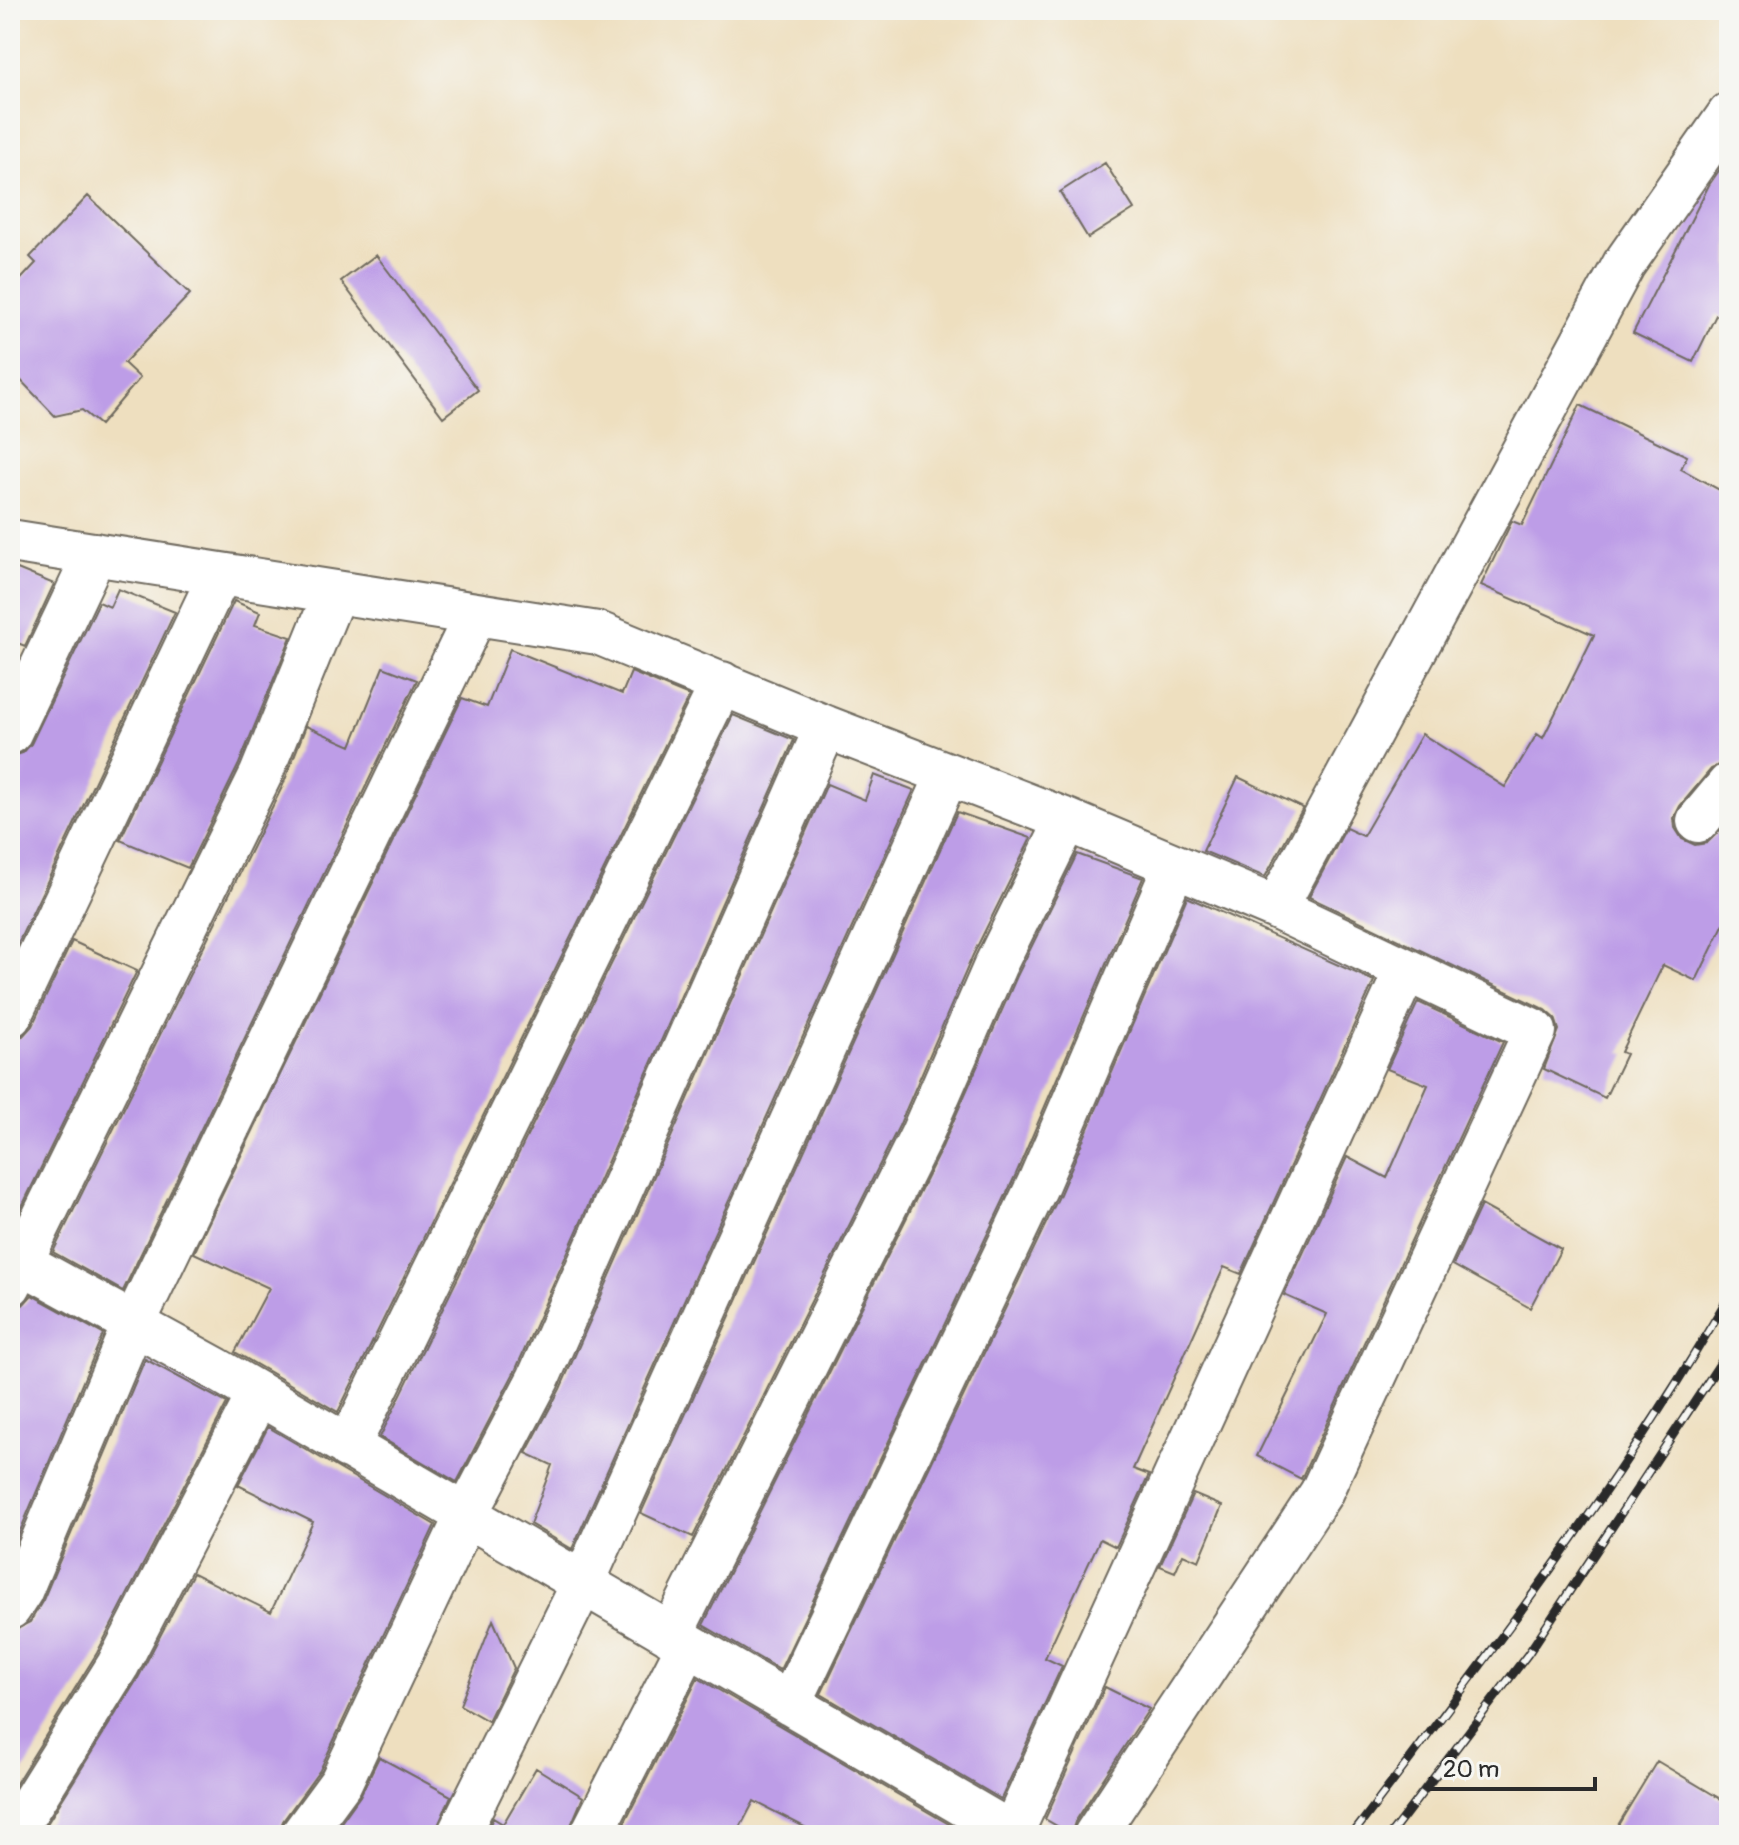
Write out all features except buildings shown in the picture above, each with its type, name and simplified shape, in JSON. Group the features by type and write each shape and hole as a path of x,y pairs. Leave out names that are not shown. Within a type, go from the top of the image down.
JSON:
{"street":[{"path":"1276,908 1624,264 1729,114"},
{"path":"10,541 598,633 947,776 1067,820 1276,908 1405,972 1535,1031 1321,1493 1095,1835"},
{"path":"10,733 95,554"},
{"path":"10,1016 220,574"},
{"path":"335,592 261,774 13,1268 133,1325 258,1395 1013,1834 1405,972"},
{"path":"10,1608 27,1577 133,1325 476,614"},
{"path":"348,1447 722,683"},
{"path":"302,1835 341,1782 466,1516 580,1289 826,727"},
{"path":"458,1835 583,1583 947,776"},
{"path":"1698,821 1729,784"},
{"path":"591,1835 679,1640 921,1136 995,966 1067,820"},
{"path":"790,1704 1038,1184 1174,867"},
{"path":"12,1835 118,1665 258,1395"}],"railway":[{"path":"1352,1835 1549,1572 1642,1436 1729,1296"},
{"path":"1390,1835 1528,1654 1729,1350"}]}
